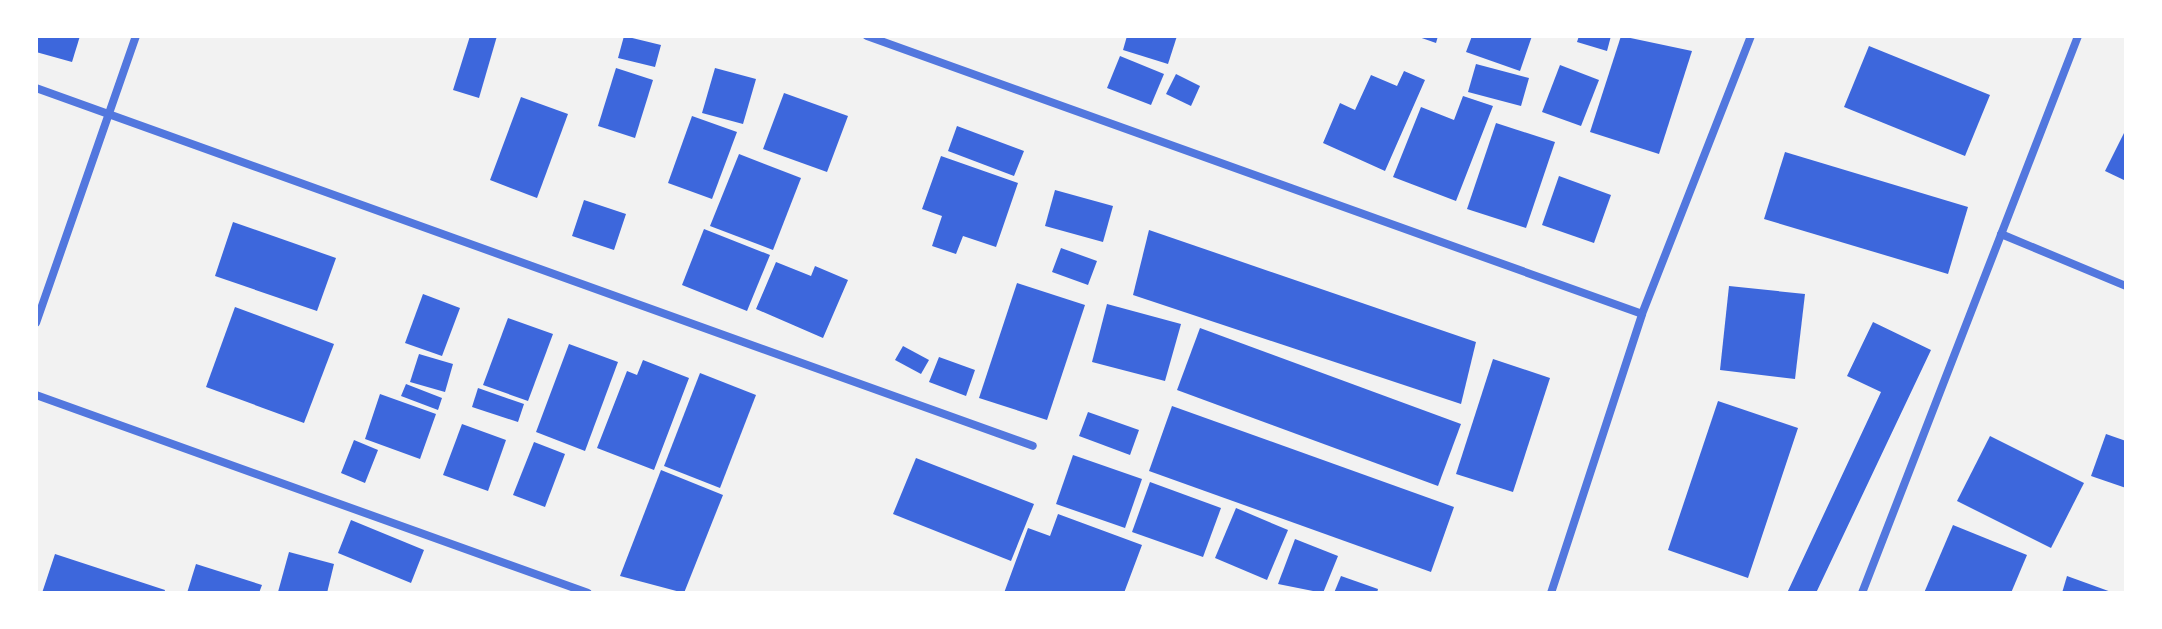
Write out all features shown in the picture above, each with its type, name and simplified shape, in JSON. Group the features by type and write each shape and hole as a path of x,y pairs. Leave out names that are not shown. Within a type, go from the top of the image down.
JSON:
{"street":[{"path":"36,323 106,113 136,36"},
{"path":"867,36 1642,314"},
{"path":"1551,593 1642,314 1751,36"},
{"path":"1862,593 2078,36"},
{"path":"36,88 1033,446"},
{"path":"2001,234 2126,286"},
{"path":"36,395 588,593"}],"building":[{"path":"36,36 80,36 72,62 36,52"},
{"path":"470,36 497,36 479,98 453,90"},
{"path":"624,36 661,45 655,67 618,58"},
{"path":"1127,36 1177,36 1168,64 1123,50"},
{"path":"1416,36 1438,36 1436,43"},
{"path":"1472,36 1532,36 1520,71 1466,52"},
{"path":"1579,36 1611,36 1607,51 1577,42"},
{"path":"1621,36 1692,51 1659,154 1590,132"},
{"path":"1869,46 1990,95 1965,156 1844,107"},
{"path":"1120,56 1164,74 1151,105 1107,88"},
{"path":"1476,64 1529,78 1521,106 1468,92"},
{"path":"1560,65 1599,80 1581,126 1542,112"},
{"path":"616,68 653,80 635,138 598,126"},
{"path":"715,68 756,79 743,124 702,113"},
{"path":"1404,71 1425,80 1385,171 1323,143 1340,103 1355,110 1371,75 1397,86"},
{"path":"1176,74 1200,86 1191,106 1166,94"},
{"path":"784,93 848,116 827,172 763,149"},
{"path":"1463,96 1493,106 1456,201 1393,177 1421,107 1454,120"},
{"path":"521,97 568,114 537,198 490,180"},
{"path":"692,116 737,132 712,199 668,183"},
{"path":"1496,123 1555,142 1526,228 1467,209"},
{"path":"957,126 1024,151 1014,176 948,151"},
{"path":"2126,129 2126,181 2105,171"},
{"path":"1785,152 1968,207 1948,274 1764,219"},
{"path":"739,154 801,178 773,250 710,226"},
{"path":"941,156 1018,183 996,247 963,236 956,254 932,246 942,216 922,209"},
{"path":"1559,176 1611,195 1594,243 1542,225"},
{"path":"1055,190 1113,206 1103,242 1045,226"},
{"path":"584,200 626,214 614,250 572,236"},
{"path":"233,222 336,258 317,311 215,276"},
{"path":"704,229 770,255 747,311 682,285"},
{"path":"1149,230 1476,342 1461,404 1133,295"},
{"path":"1061,248 1097,261 1088,285 1052,272"},
{"path":"776,262 811,276 815,266 848,280 823,338 756,309"},
{"path":"1017,283 1085,305 1047,420 979,398"},
{"path":"1729,286 1805,294 1795,379 1720,370"},
{"path":"423,294 460,308 442,356 405,343"},
{"path":"1107,304 1181,324 1165,381 1092,362"},
{"path":"235,307 334,344 304,423 206,387"},
{"path":"508,318 553,334 528,401 483,385"},
{"path":"1873,322 1931,350 1816,593 1787,593 1881,392 1847,376"},
{"path":"1200,328 1461,424 1438,486 1177,390"},
{"path":"569,344 618,362 585,451 536,432"},
{"path":"903,346 929,360 921,374 895,360"},
{"path":"419,354 453,364 445,392 410,382"},
{"path":"939,357 975,370 966,396 929,382"},
{"path":"1493,359 1550,378 1513,492 1456,474"},
{"path":"643,360 689,378 654,470 597,448 627,371 637,375"},
{"path":"700,373 756,395 720,488 664,466"},
{"path":"406,384 442,398 438,410 401,396"},
{"path":"478,388 524,404 518,422 472,407"},
{"path":"380,394 436,414 420,459 365,439"},
{"path":"1718,401 1798,428 1748,578 1668,550"},
{"path":"1172,406 1454,507 1431,572 1149,471"},
{"path":"1088,412 1139,430 1130,455 1079,436"},
{"path":"462,424 506,440 488,491 443,475"},
{"path":"2106,434 2126,441 2126,488 2091,476"},
{"path":"1990,436 2084,483 2051,548 1957,501"},
{"path":"354,440 378,450 365,483 341,473"},
{"path":"534,442 565,454 545,507 513,495"},
{"path":"1073,455 1142,479 1125,528 1056,504"},
{"path":"916,458 1034,504 1011,561 893,514"},
{"path":"661,470 723,495 684,593 620,576"},
{"path":"1150,482 1221,508 1203,557 1132,532"},
{"path":"1236,508 1288,530 1267,580 1215,558"},
{"path":"1058,514 1142,545 1124,593 1004,593 1028,528 1050,536"},
{"path":"351,520 424,550 411,583 338,553"},
{"path":"1953,525 2027,555 2011,593 1924,593"},
{"path":"1295,539 1338,556 1323,593 1278,584"},
{"path":"289,552 334,564 327,593 278,592"},
{"path":"55,554 165,590 164,593 42,593"},
{"path":"196,564 262,585 259,593 187,593"},
{"path":"1341,576 1378,589 1377,593 1334,593"},
{"path":"2067,576 2114,593 2062,593"}]}
